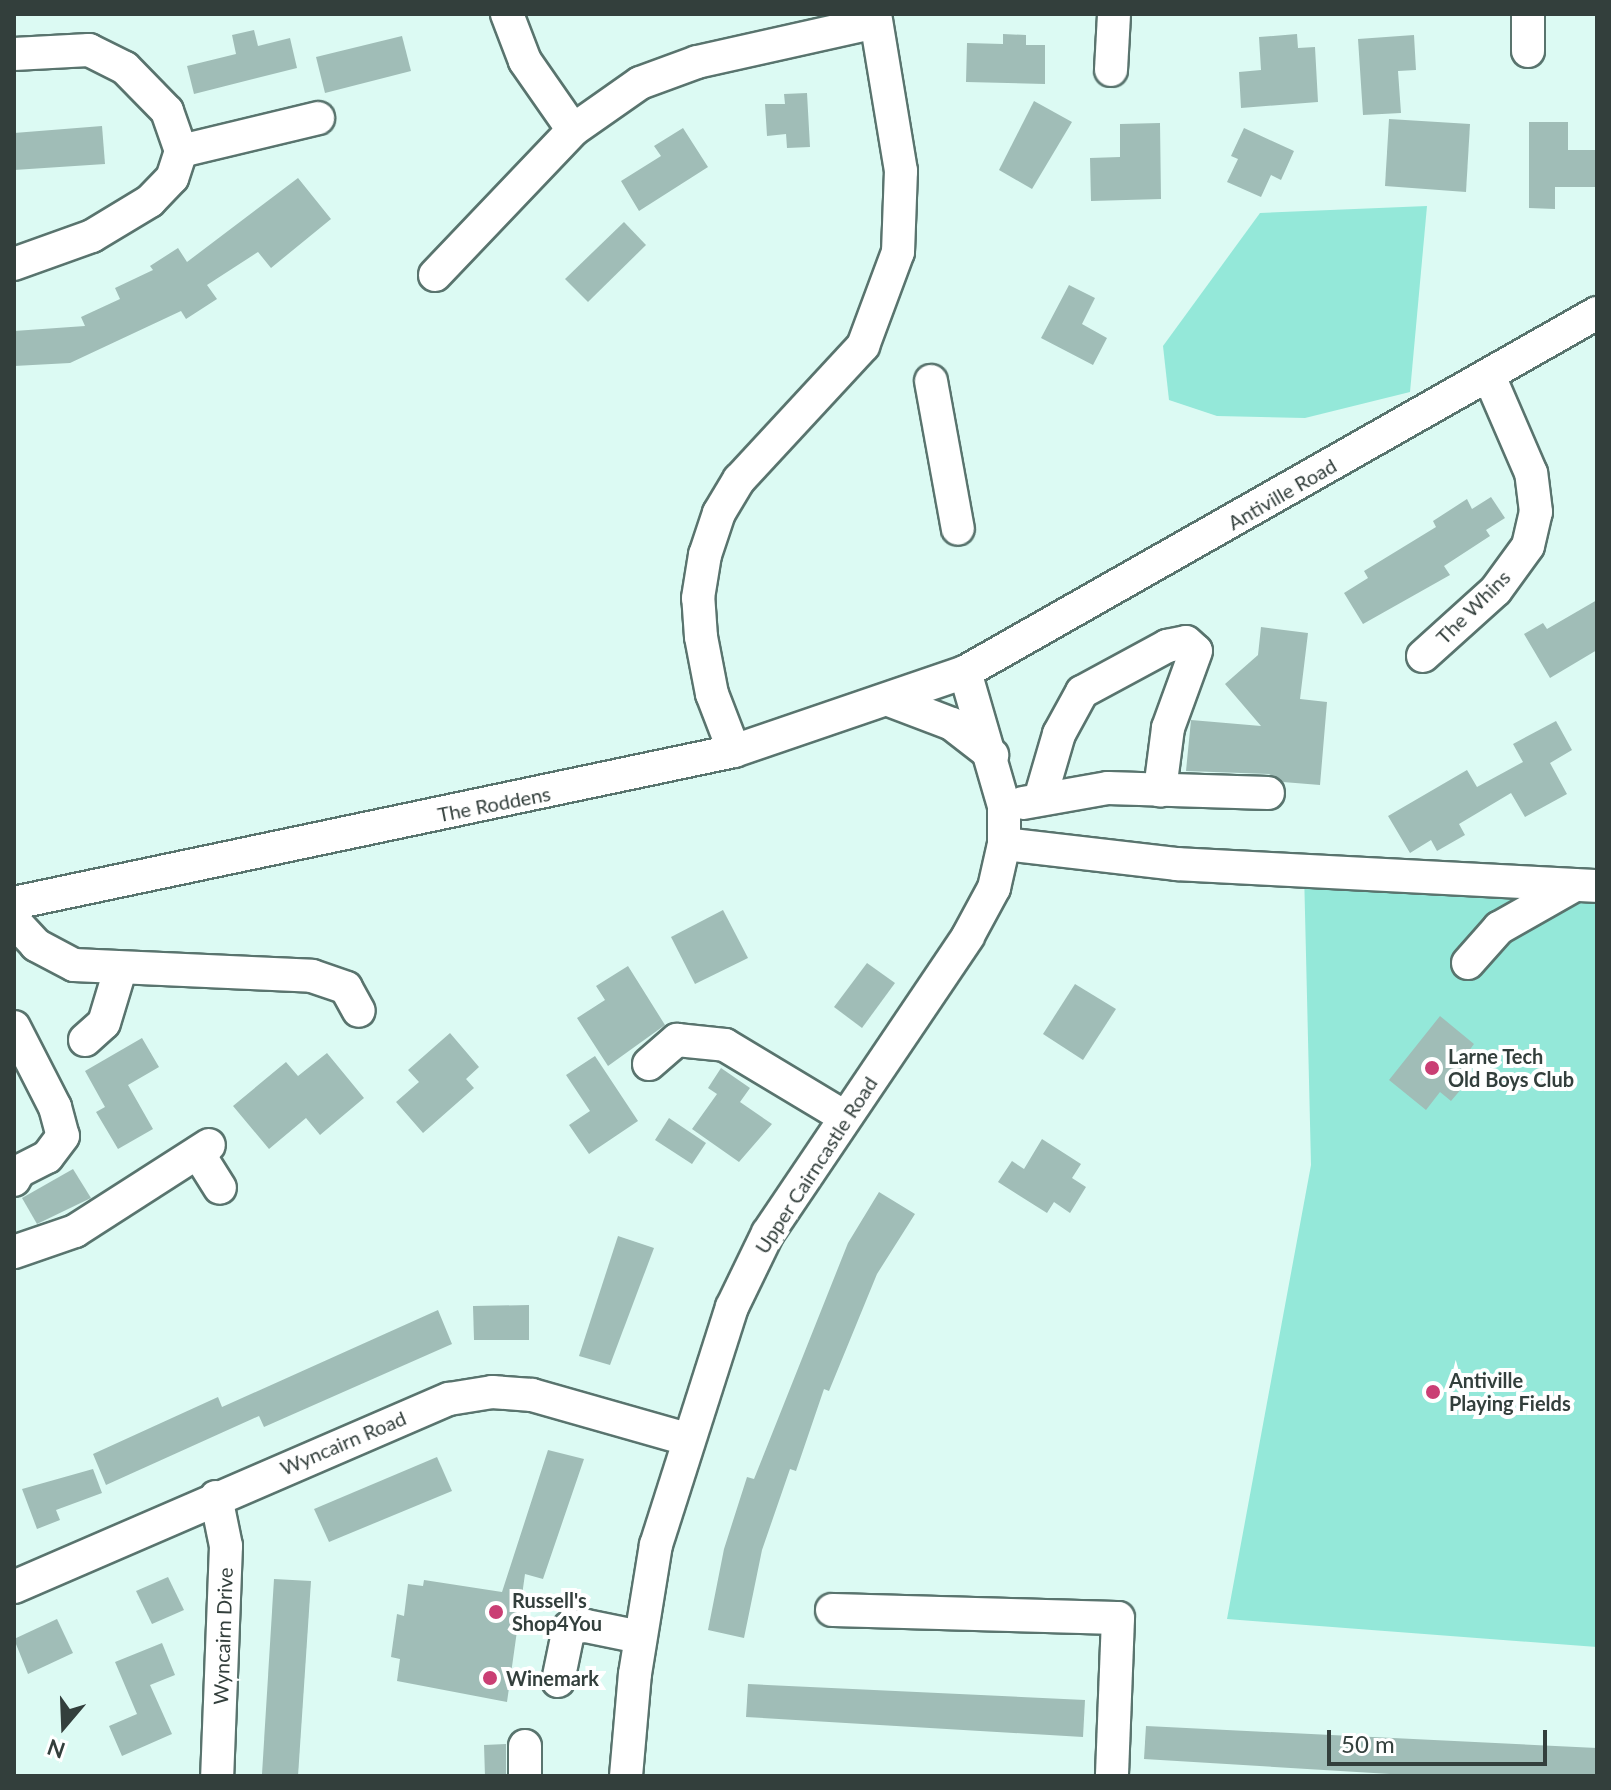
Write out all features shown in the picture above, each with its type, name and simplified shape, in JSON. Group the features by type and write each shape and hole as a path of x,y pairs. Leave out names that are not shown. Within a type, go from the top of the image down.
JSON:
{"street":[{"path":"507,14 525,61 573,130"},
{"path":"1111,70 1114,14"},
{"path":"1528,14 1528,51"},
{"path":"435,275 539,161 573,130 640,83 674,68 875,18 901,171 898,252 863,346 845,371 739,480 719,513 705,555 698,598 701,637 712,694 734,751"},
{"path":"14,54 89,50 125,68 167,111 181,151 172,178 150,201 92,236 14,264"},
{"path":"181,151 318,118"},
{"name":"Antiville Road","path":"965,672 1597,313"},
{"name":"The Whins","path":"1423,656 1496,590 1528,546 1536,512 1531,473 1489,376"},
{"path":"931,381 958,529"},
{"path":"1040,799 1059,734 1082,692 1167,646 1186,642 1196,651 1168,728 1160,790"},
{"name":"The Roddens","path":"14,903 734,751 965,672"},
{"name":"Upper Cairncastle Road","path":"626,1776 640,1637 656,1545 686,1439 732,1307 768,1233 982,913 1004,844 1004,806 992,755 965,672"},
{"path":"889,700 952,724 992,755"},
{"path":"1004,806 1108,788 1268,793"},
{"path":"1004,844 1177,864 1586,885"},
{"path":"1468,963 1499,928 1586,885"},
{"path":"14,921 36,945 74,965 120,970 312,976 346,988 359,1011"},
{"path":"85,1040 104,1023 120,970"},
{"path":"14,1027 55,1107 63,1136 47,1157 19,1171 14,1180"},
{"path":"649,1064 677,1040 725,1045 845,1117"},
{"path":"15,1244 75,1231 204,1149 220,1188"},
{"name":"Wyncairn Road","path":"14,1587 434,1403 471,1394 548,1398 686,1439"},
{"name":"Wyncairn Drive","path":"216,1497 226,1546 217,1776"},
{"path":"832,1610 1118,1618 1112,1776"},
{"path":"558,1681 569,1628 586,1626 640,1637"}],"green space":[{"path":"1427,206 1410,392 1305,418 1217,416 1169,400 1163,346 1260,213"},
{"name":"Antiville Playing Fields","path":"1304,871 1597,886 1597,1647 1227,1619 1311,1165"}],"building":[{"path":"254,30 258,46 290,38 297,68 194,94 187,66 236,54 232,35"},
{"path":"1003,34 1026,35 1026,45 1045,45 1045,84 966,82 967,43 1003,44"},
{"path":"1297,34 1298,48 1315,47 1318,102 1241,108 1239,72 1261,70 1259,37"},
{"path":"1414,35 1416,70 1398,71 1401,113 1363,115 1358,39"},
{"path":"402,36 411,71 325,93 316,57"},
{"path":"807,93 810,147 787,148 786,134 767,136 765,104 785,104 784,94"},
{"path":"1034,101 1072,122 1032,189 999,170"},
{"path":"1389,119 1470,124 1466,192 1385,186"},
{"path":"1529,122 1568,122 1568,150 1597,150 1597,187 1555,187 1555,209 1529,208"},
{"path":"1160,123 1161,199 1091,201 1090,158 1120,157 1120,124"},
{"path":"102,126 105,164 14,170 14,133"},
{"path":"683,128 708,167 639,211 621,181 661,156 654,146"},
{"path":"1244,128 1294,151 1281,180 1271,175 1261,197 1227,182 1238,159 1231,156"},
{"path":"298,178 331,219 271,268 258,252 207,285 217,299 186,319 181,311 70,363 14,366 14,331 85,326 81,317 120,299 115,288 153,270 150,266 178,248 187,262"},
{"path":"624,222 646,245 588,302 565,279"},
{"path":"1069,285 1095,298 1082,324 1107,338 1093,365 1041,338"},
{"path":"1491,497 1505,518 1486,530 1490,536 1444,566 1450,575 1363,624 1344,593 1368,578 1364,571 1436,527 1433,521 1467,499 1472,509"},
{"path":"1597,600 1597,650 1550,678 1524,634 1543,623 1547,629"},
{"path":"1261,627 1308,633 1300,699 1327,702 1320,785 1283,782 1269,774 1186,771 1191,720 1261,726 1225,684 1258,655"},
{"path":"1556,721 1572,750 1550,763 1567,794 1525,817 1511,793 1459,824 1465,835 1437,851 1431,840 1410,853 1388,816 1467,770 1477,787 1523,762 1513,744"},
{"path":"723,910 748,958 695,984 671,937"},
{"path":"867,963 895,983 862,1028 834,1007"},
{"path":"628,966 665,1025 608,1066 577,1018 605,1000 596,986"},
{"path":"1075,984 1116,1009 1083,1060 1043,1034"},
{"name":"Larne Tech Old Boys Club","path":"1440,1016 1474,1044 1460,1063 1474,1074 1451,1101 1440,1092 1426,1110 1389,1080"},
{"path":"450,1033 479,1067 466,1079 474,1088 423,1133 396,1102 419,1082 408,1070"},
{"path":"142,1038 159,1067 128,1085 153,1129 118,1149 96,1112 105,1107 85,1071"},
{"path":"327,1053 364,1098 320,1135 306,1118 269,1149 233,1106 286,1062 298,1076"},
{"path":"595,1056 638,1121 589,1154 569,1125 590,1111 566,1075"},
{"path":"721,1068 750,1088 740,1102 772,1124 739,1162 692,1129 717,1094 708,1088"},
{"path":"669,1118 706,1143 692,1164 655,1140"},
{"path":"1042,1139 1081,1164 1072,1178 1086,1187 1070,1213 1054,1202 1047,1213 998,1182 1012,1161 1024,1169"},
{"path":"73,1169 91,1198 37,1224 22,1198"},
{"path":"879,1192 915,1214 877,1274 829,1391 824,1389 796,1471 790,1469 762,1550 744,1638 708,1630 724,1549 747,1477 754,1479 848,1243"},
{"path":"618,1236 654,1248 610,1365 579,1356"},
{"path":"529,1305 529,1340 474,1340 473,1306"},
{"path":"438,1310 452,1344 264,1427 259,1416 106,1485 93,1454 218,1397 222,1407"},
{"path":"548,1450 584,1459 543,1579 525,1574 507,1702 397,1681 400,1659 391,1657 397,1614 404,1616 408,1584 423,1586 424,1580 502,1592"},
{"path":"437,1457 452,1491 329,1542 314,1509"},
{"path":"93,1469 102,1493 56,1510 60,1520 37,1529 22,1489"},
{"path":"168,1577 184,1610 152,1624 136,1591"},
{"path":"274,1579 311,1581 298,1776 262,1774"},
{"path":"57,1619 73,1653 28,1674 14,1639"},
{"path":"162,1643 175,1675 150,1685 172,1734 122,1756 109,1726 137,1714 115,1662"},
{"path":"748,1684 1085,1700 1083,1737 746,1717"},
{"path":"1146,1726 1597,1748 1597,1776 1423,1776 1144,1759"},
{"path":"506,1744 506,1776 485,1776 484,1745"}],"place":[{"name":"Larne Tech Old Boys Club","path":"1432,1068"},
{"name":"Antiville Playing Fields","path":"1433,1392"},
{"name":"Russell's Shop4You","path":"496,1612"},
{"name":"Winemark","path":"490,1678"}]}
